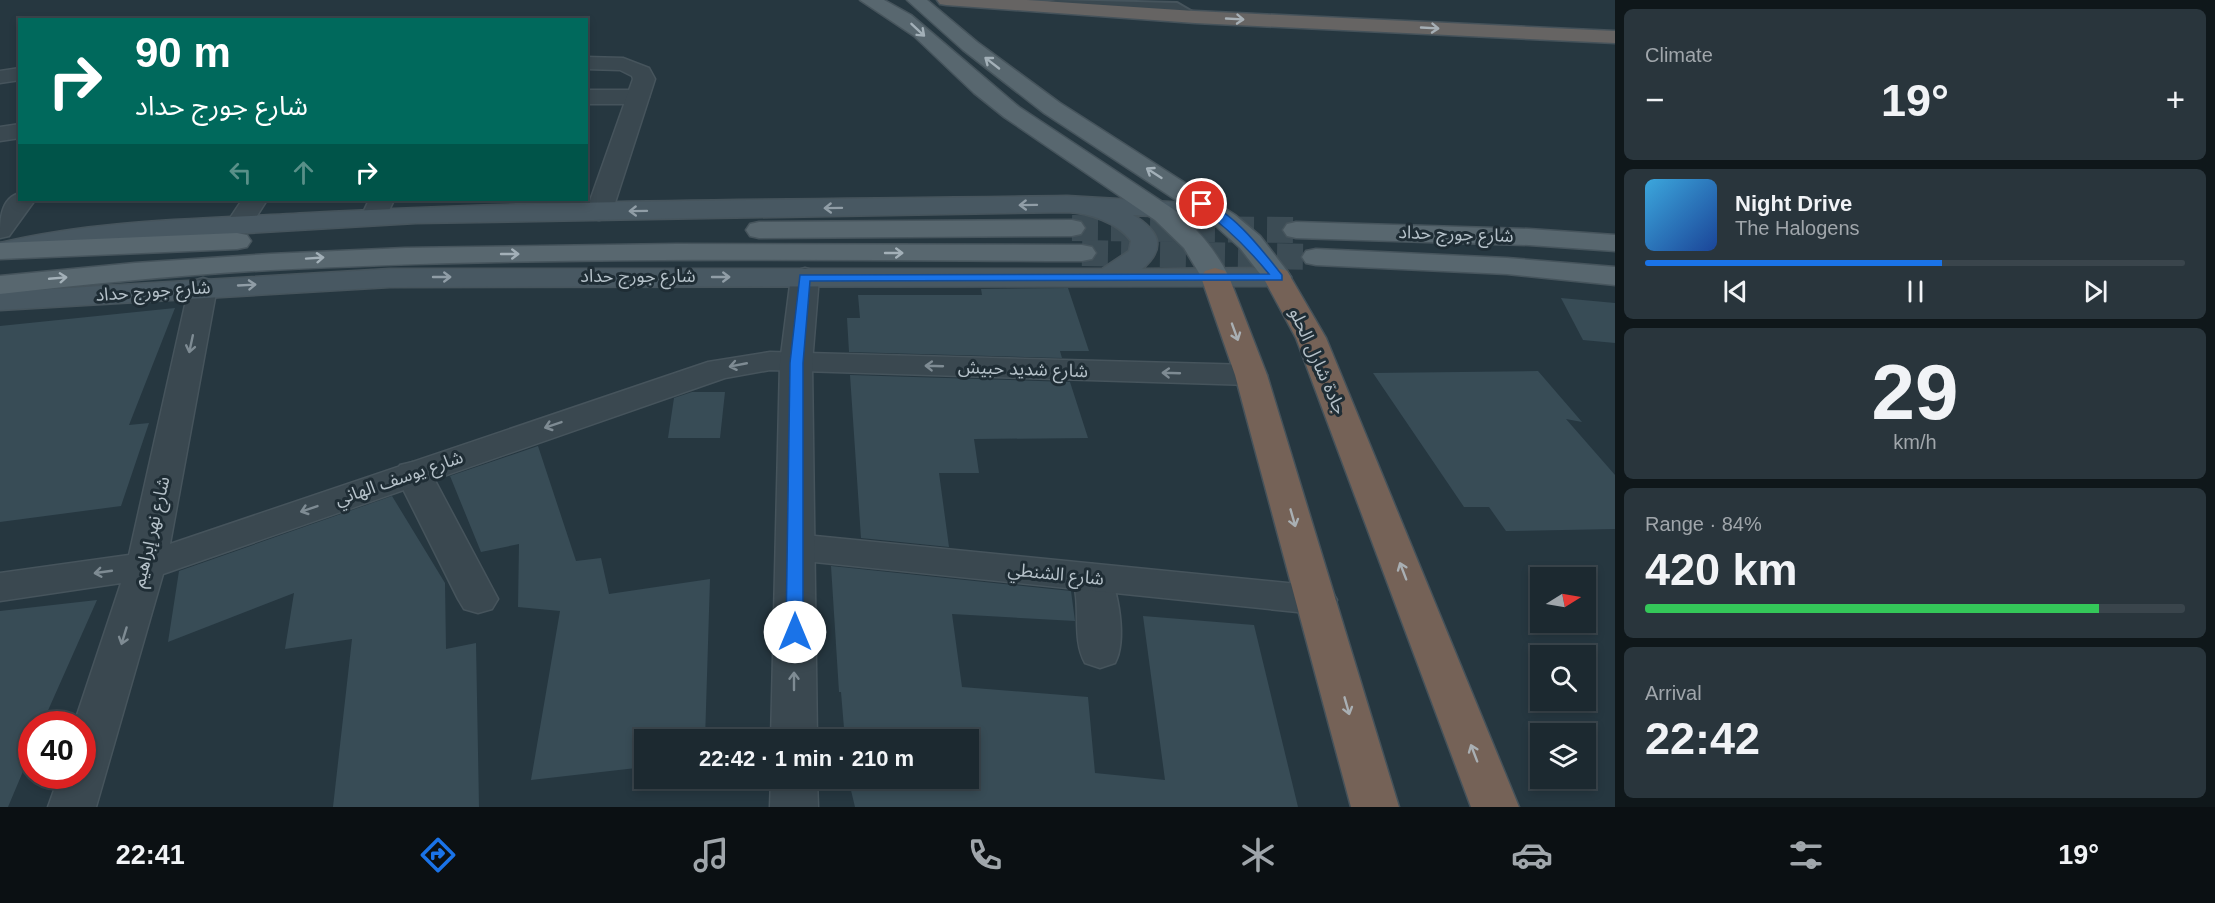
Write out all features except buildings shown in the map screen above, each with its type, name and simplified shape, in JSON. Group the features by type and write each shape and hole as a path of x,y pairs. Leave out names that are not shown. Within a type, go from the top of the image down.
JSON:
{"highway":[{"path":"946,0 1195,17 1615,37"},
{"path":"943,23 945,18 956,11 976,3"},
{"path":"1215,277 1251,375 1375,807"},
{"name":"جادة شارل الحلو","path":"1277,277 1311,338 1495,807"}],"main road":[{"path":"869,0 889,8 904,18 974,83 1013,113 1156,208 1182,230 1202,253 1215,277"},
{"name":"جادة شارل الحلو","path":"916,0 1052,108 1212,211 1250,242 1277,277"},
{"name":"شارع جورج حداد","path":"1,244 239,224 378,208 599,212 1074,228"},
{"name":"شارع جورج حداد","path":"0,285 196,266 352,256 459,254 1074,228 1156,208 1212,211"},
{"path":"1074,228 1095,209 1127,221 1138,229 1144,240 1145,249 1140,257 1107,278"},
{"name":"شارع جورج حداد","path":"1,244 409,233 1074,228"},
{"name":"شارع جورج حداد","path":"1296,230 1529,237 1615,243"},
{"name":"شارع جورج حداد","path":"1316,257 1506,266 1615,276"},
{"name":"شارع جورج حداد","path":"0,301 203,287 390,278 1277,277"}],"street":[{"path":"588,63 622,64 642,72 644,79 599,212"},
{"path":"0,77 18,74"},
{"path":"588,97 638,97"},
{"path":"0,134 18,130"},
{"path":"1,244 22,201"},
{"path":"239,224 253,201"},
{"path":"794,729 796,363 805,277"},
{"name":"شارع نهر إبراهيم","path":"96,728 146,566 203,287"},
{"name":"شارع يوسف الهاني","path":"0,587 146,566 719,369 744,363 796,363"},
{"name":"شارع شديد حبيش","path":"796,363 1251,375"},
{"path":"413,473 478,599"},
{"name":"شارع الشنطي","path":"795,547 1317,600"},
{"path":"1092,578 1097,592 1100,652"},
{"name":"شارع نهر إبراهيم","path":"72,807 77,789"},
{"path":"794,789 794,807"}],"tunnel":[{"path":"1072,228 1296,230"},
{"path":"1082,253 1316,257"}],"route":[{"path":"795,632 796,363 805,277 1277,277 1274,270 1250,242 1202,204"}]}
